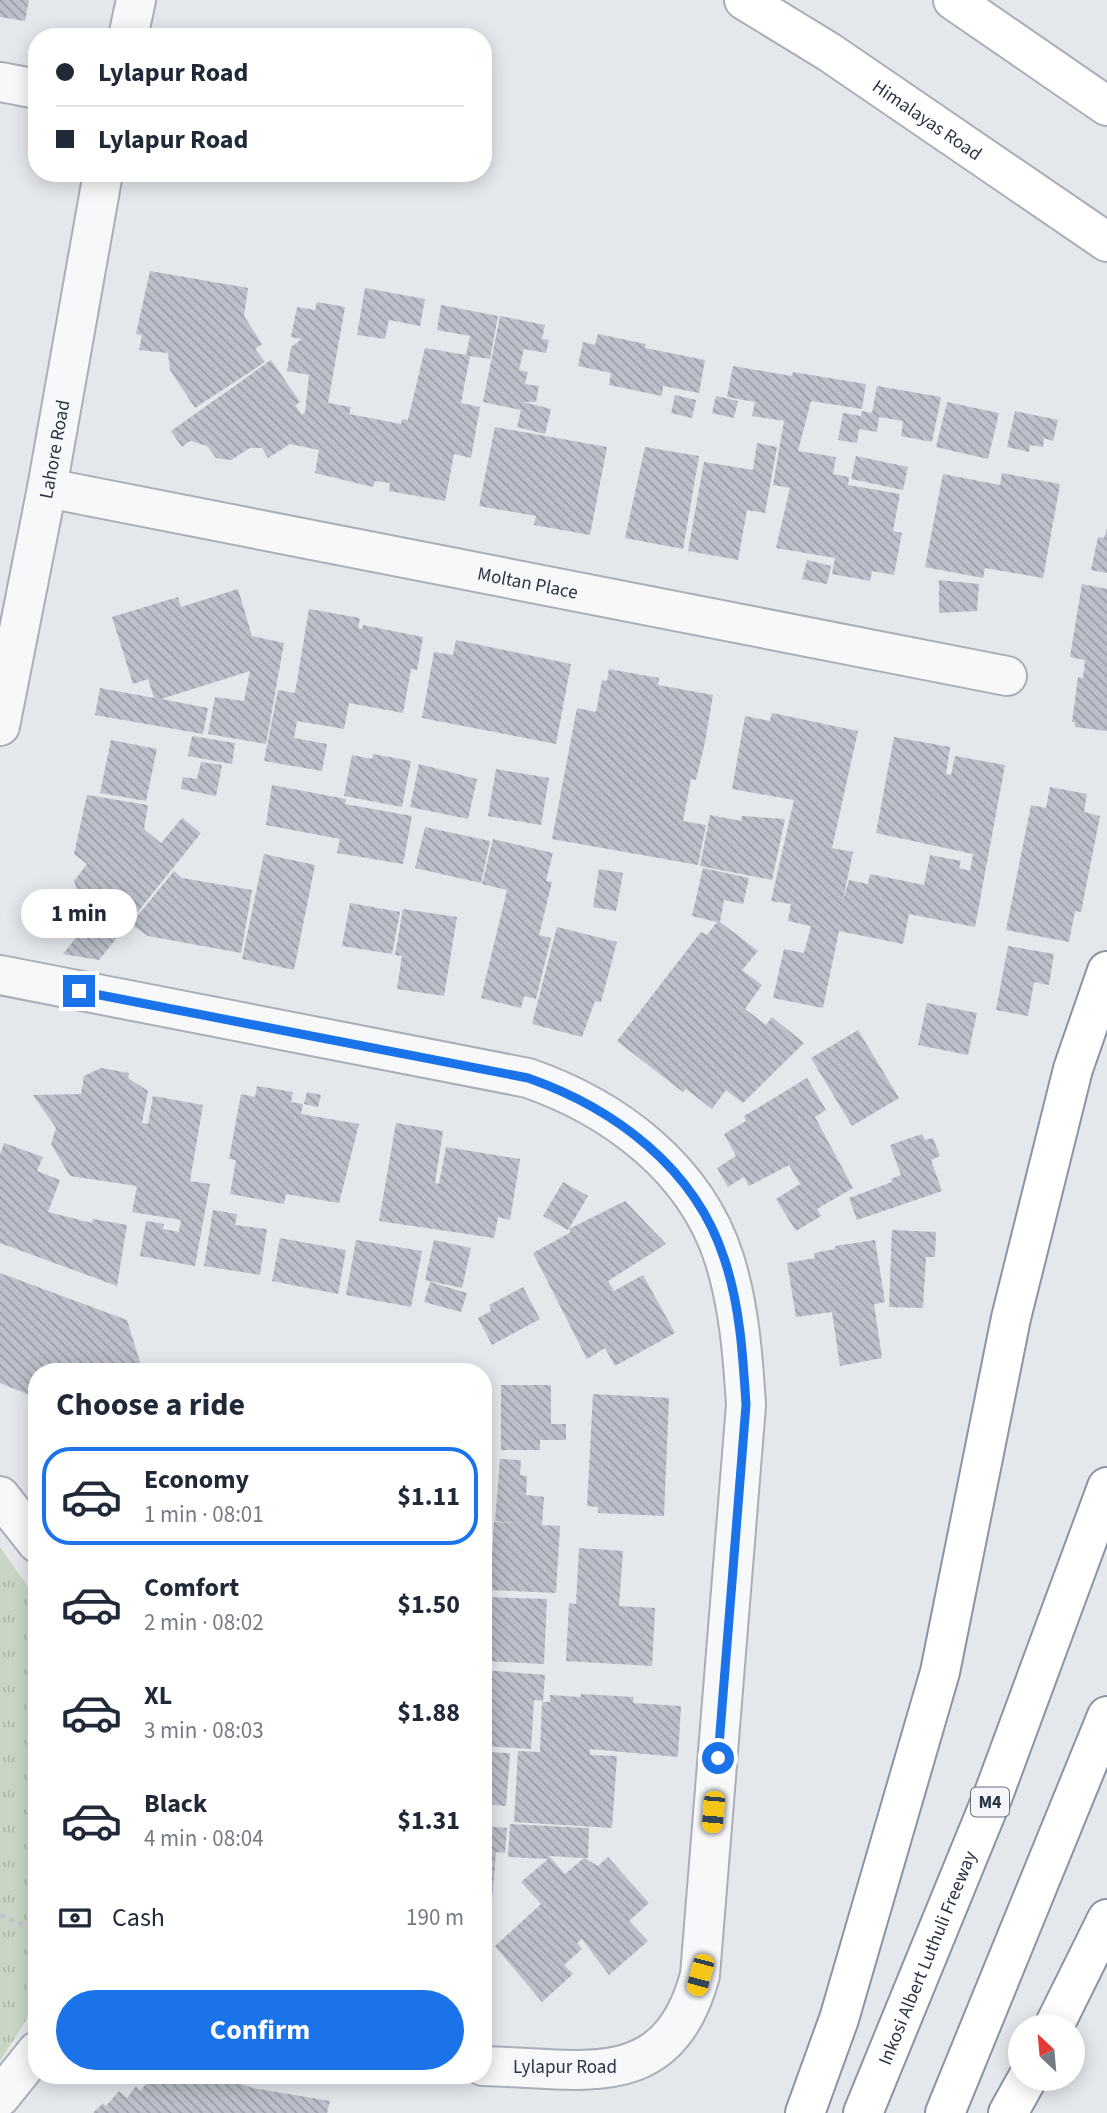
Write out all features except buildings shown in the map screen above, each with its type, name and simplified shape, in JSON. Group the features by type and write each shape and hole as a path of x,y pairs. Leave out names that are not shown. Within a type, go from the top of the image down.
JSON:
{"main road":[{"name":"Himalayas Road","path":"744,0 829,52 1107,242"},
{"path":"953,0 1107,106"},
{"path":"1062,76 1107,87"},
{"path":"805,2113 839,2019 940,1672 1011,1318 1073,1069 1107,971"},
{"name":"Inkosi Albert Luthuli Freeway","path":"863,2113 994,1793 1107,1487"},
{"path":"945,2113 1107,1716"},
{"path":"1060,2014 1107,1919"},
{"path":"1008,2113 1020,2091"}],"street":[{"path":"130,28 136,0"},
{"path":"0,82 28,87"},
{"name":"Lahore Road","path":"0,726 47,488 101,182"},
{"name":"Moltan Place","path":"47,488 1007,676"},
{"name":"Lylapur Road","path":"0,975 528,1078 567,1092 640,1139 674,1169 711,1226 724,1258 737,1314 746,1405 697,1987 684,2020 668,2042 649,2057 628,2065 605,2068 492,2066"},
{"path":"0,1496 28,1532"},
{"path":"0,2098 28,2062"}],"path":[{"path":"0,1915 28,1926"}],"green space":[{"path":"0,1547 28,1588 28,2017 0,2061"}],"route":[{"path":"79,991 528,1078 567,1092 607,1116 640,1139 674,1169 711,1226 724,1258 737,1314 743,1356 746,1405 718,1758"}]}
